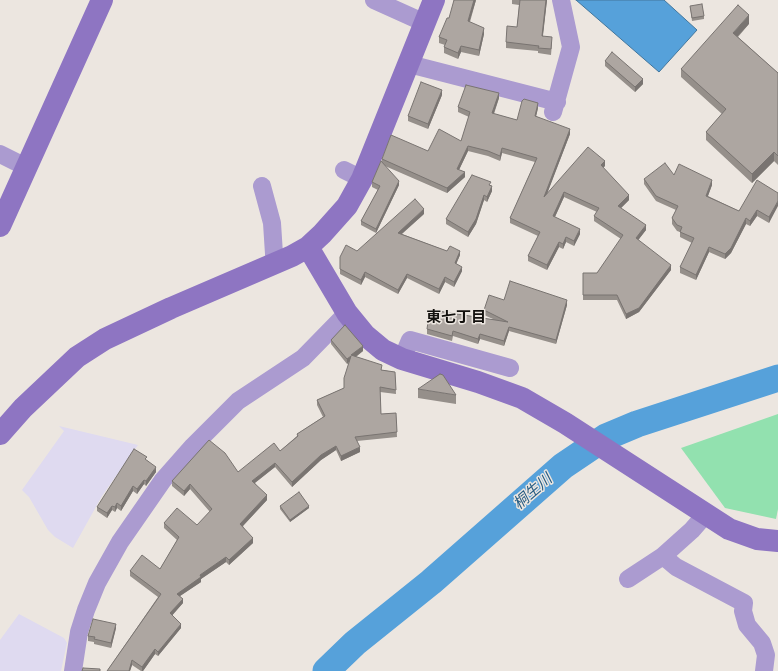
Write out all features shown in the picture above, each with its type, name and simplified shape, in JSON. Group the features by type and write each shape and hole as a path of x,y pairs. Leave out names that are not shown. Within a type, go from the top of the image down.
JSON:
{"street":[{"path":"0,226 102,0"},
{"path":"374,0 425,23"},
{"path":"0,434 23,408 77,357 105,339 171,308 277,263 308,247 335,221 347,206 353,175 409,64 434,0"},
{"path":"409,64 555,107 571,47 561,0"},
{"path":"0,154 26,167"},
{"path":"262,186 272,223 274,254 277,263"},
{"path":"308,247 347,314 374,343 402,359 478,382 522,398 565,423 701,513 742,535 757,539 778,541"},
{"path":"73,671 79,632 97,583 120,542 163,480 193,446 238,401 302,358 347,314"},
{"path":"402,359 410,340 510,368"},
{"path":"628,579 663,556 692,530 701,513"},
{"path":"663,556 676,567 744,603 743,611 747,626 762,643 766,655 764,671"}],"shaded area":[{"path":"59,426 138,445 102,496 73,548 55,537 48,530 29,497 22,490 64,431"},
{"path":"19,614 64,638 67,643 61,671 0,671 0,640"}],"green space":[{"path":"778,414 778,509 776,519 725,508 681,448"}],"water":[{"path":"576,0 664,0 697,30 659,72"}],"building":[{"path":"454,0 474,0 468,21 484,28 479,50 461,46 458,53 444,47 447,40 439,37 447,18 449,18"},
{"path":"520,0 546,0 542,36 552,37 551,49 506,42 507,26 517,27"},
{"path":"702,4 704,16 692,18 690,6"},
{"path":"738,5 749,15 733,33 778,73 778,156 774,152 752,174 706,132 726,109 681,69"},
{"path":"612,52 643,79 635,87 605,61"},
{"path":"421,82 442,90 428,124 408,116"},
{"path":"466,85 499,93 492,113 517,120 522,101 524,99 538,103 535,116 570,129 544,197 588,147 605,161 601,165 629,195 618,206 646,225 636,238 671,265 639,308 626,314 617,295 583,295 583,273 597,273 623,235 594,216 599,208 564,192 553,216 580,229 574,241 566,237 563,244 559,242 547,265 528,256 540,232 510,218 537,158 502,148 500,156 468,146 457,169 465,172 447,188 382,159 391,135 428,151 439,129 461,141 470,112 458,107"},
{"path":"381,161 399,181 376,229 361,221 380,186 372,182"},
{"path":"665,163 674,175 679,164 712,180 706,196 739,211 757,180 778,193 778,201 769,217 757,210 750,221 746,218 731,248 725,254 709,247 696,275 680,267 694,238 680,232 682,227 677,225 672,218 678,206 656,196 644,179"},
{"path":"472,175 491,182 489,185 492,186 487,197 484,195 476,219 468,232 446,219"},
{"path":"415,199 424,209 398,233 447,251 450,246 460,251 455,263 462,267 454,282 445,277 439,289 407,274 398,290 365,272 361,280 340,269 340,257 346,245 357,251"},
{"path":"510,281 567,300 556,340 509,327 504,341 480,334 478,339 453,331 452,336 427,329 428,322 435,323 438,311 508,322 484,310 489,295 504,300"},
{"path":"345,325 363,346 351,355 382,365 381,370 395,372 396,390 380,387 381,414 396,413 397,432 355,437 360,447 341,456 336,446 321,455 292,482 275,463 252,481 267,495 240,524 253,538 229,560 226,557 200,575 201,577 177,594 183,599 170,613 181,624 158,652 155,649 142,667 132,660 129,671 107,671 161,594 130,571 142,555 160,569 179,537 164,523 177,508 197,525 212,509 190,484 184,491 172,481 209,440 225,453 238,472 274,443 280,451 298,436 297,434 325,416 317,400 344,388 344,378 351,356 347,359 331,340"},
{"path":"440,374 443,375 456,395 418,389"},
{"path":"134,449 147,457 145,459 156,467 146,481 144,480 137,489 133,486 121,506 117,503 115,507 112,506 107,513 97,507"},
{"path":"299,492 309,506 290,520 280,506"},
{"path":"93,619 116,624 111,643 88,636"},
{"path":"83,668 100,669 100,671 82,671"}],"waterway":[{"name":"桐生川","path":"326,671 355,643 431,582 563,466 606,437 637,424 778,378"}],"district":[{"name":"東七丁目","path":"456,318"}]}
